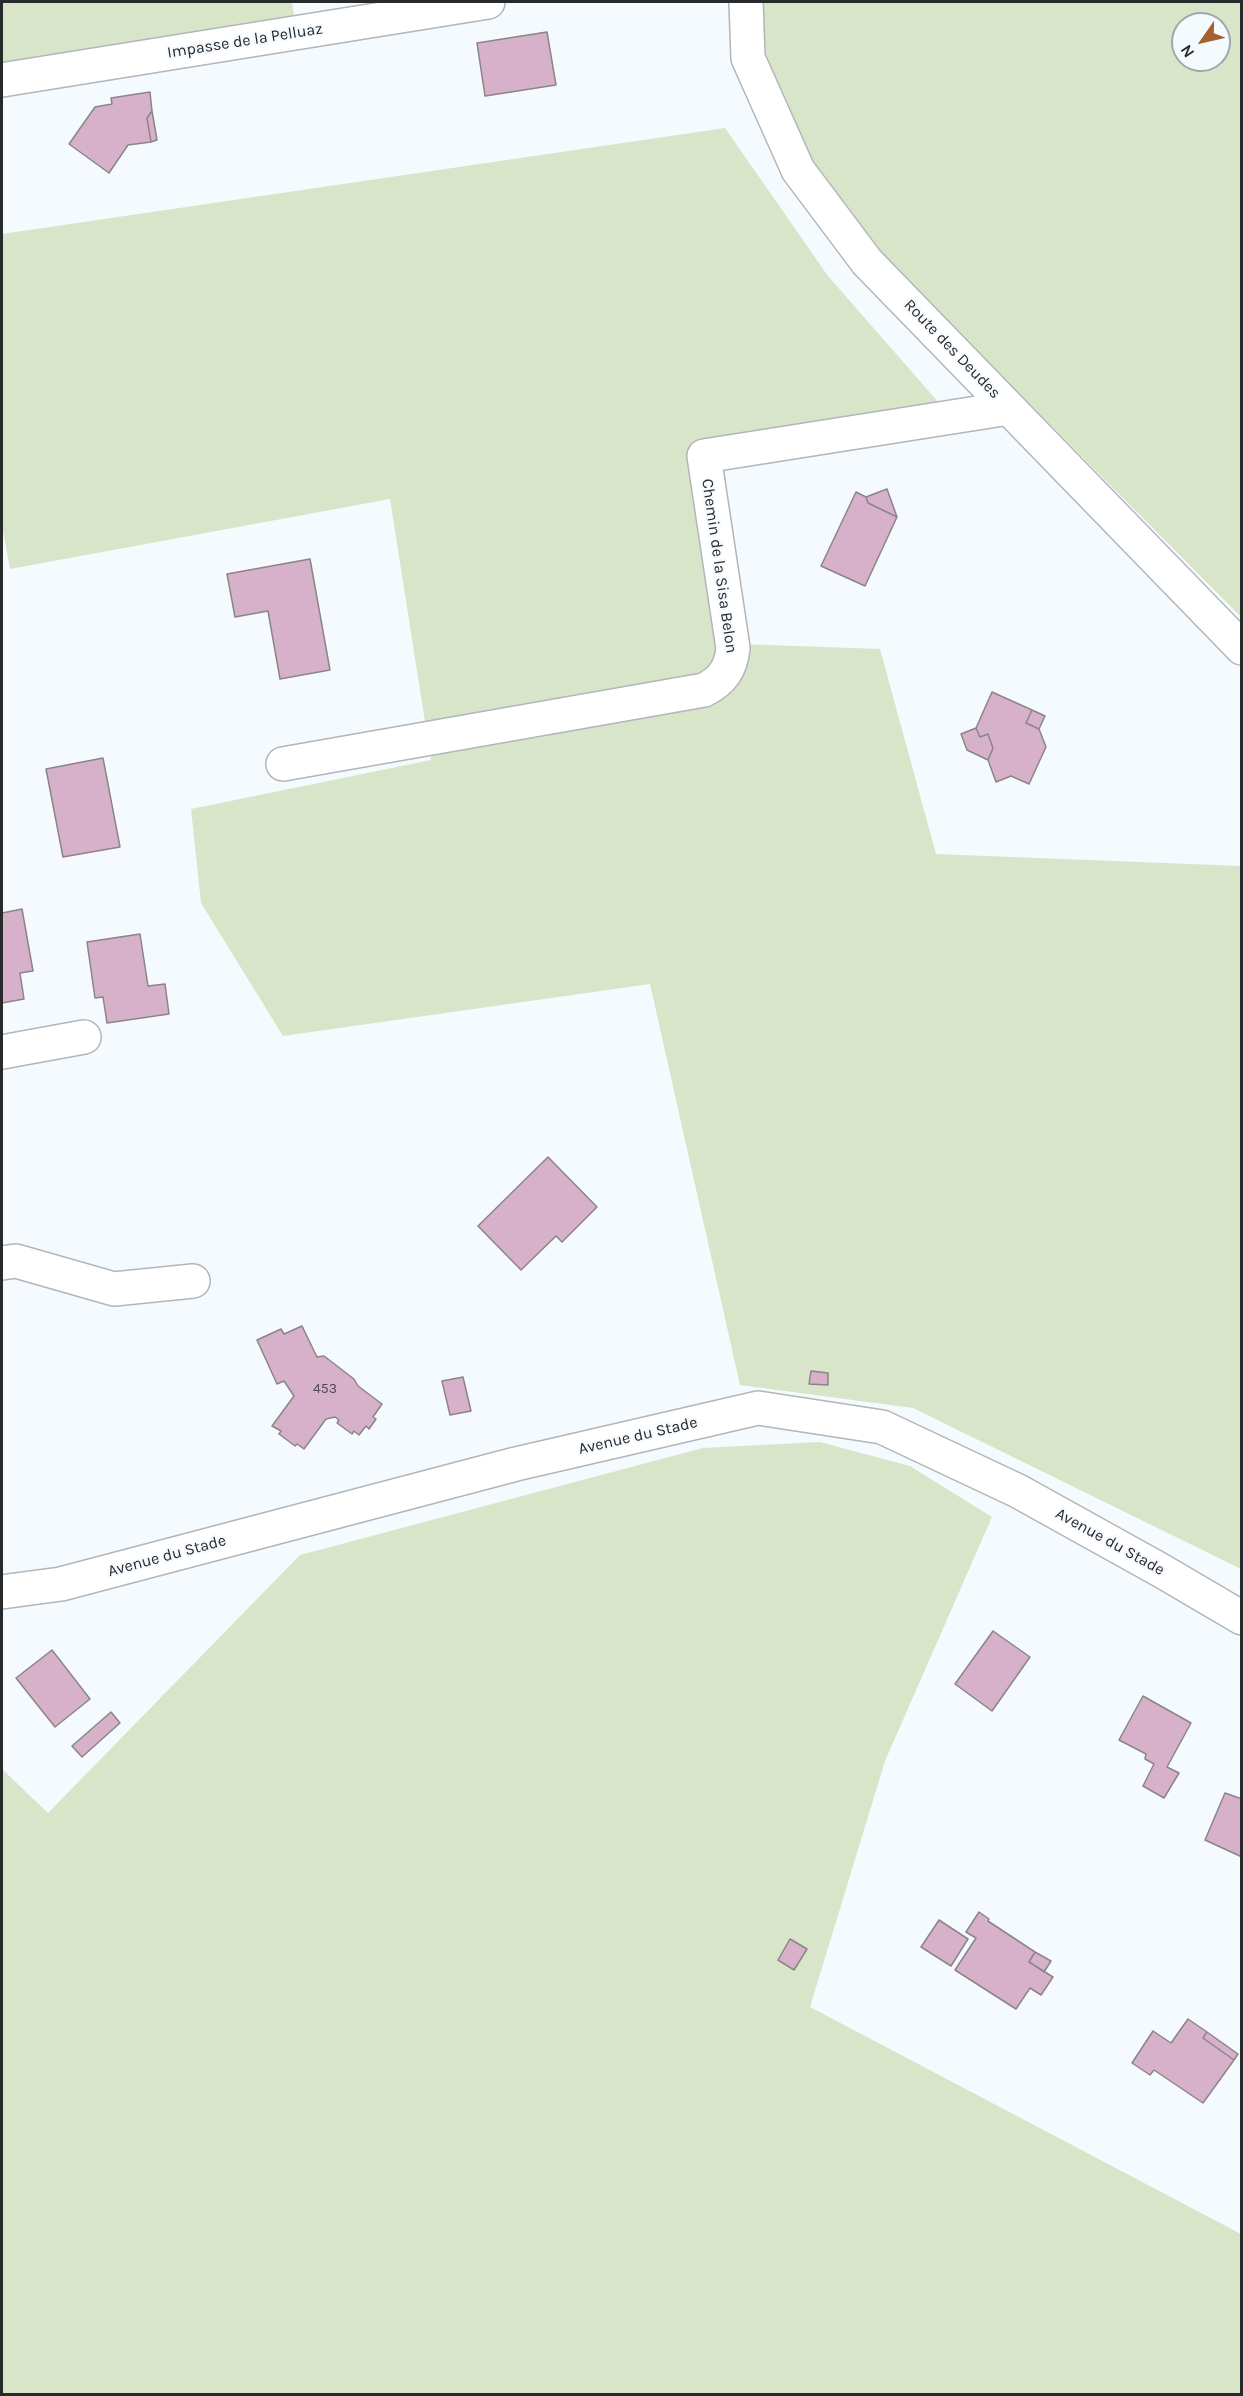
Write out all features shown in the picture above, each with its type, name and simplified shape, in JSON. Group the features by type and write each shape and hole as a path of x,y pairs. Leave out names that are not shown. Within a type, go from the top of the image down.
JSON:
{"street":[{"name":"Impasse de la Pelluaz","path":"2,80 488,2"},
{"name":"Route des Deudes","path":"746,2 748,58 798,170 867,262 1242,648"},
{"name":"Chemin de la Sisa Belon","path":"283,764 704,690 724,676 731,662 733,648 704,456 1009,408"},
{"path":"2,1052 84,1038"},
{"path":"2,1263 16,1261 114,1289 193,1281"},
{"name":"Avenue du Stade","path":"2,1592 61,1584 516,1464 758,1408 882,1427 1018,1491 1242,1618"}],"green space":[{"path":"2,2 292,2 296,27 2,69"},
{"path":"760,2 1241,2 1241,617 866,239 808,156 760,51"},
{"path":"725,128 828,276 940,404 711,450 739,644 880,649 936,854 1241,866 1241,1569 913,1408 740,1385 650,984 283,1036 201,903 191,809 431,760 390,499 10,569 2,526 2,234"},
{"path":"820,1442 910,1466 992,1517 885,1761 810,2007 1241,2234 1241,2394 2,2394 2,1769 48,1813 300,1555 703,1448"}],"building":[{"path":"547,32 556,85 485,96 477,43"},
{"path":"150,92 152,111 147,118 151,142 128,145 109,173 69,144 95,107 112,104 111,98"},
{"path":"152,111 157,140 151,142 147,118"},
{"path":"887,489 897,517 868,503 866,497"},
{"path":"856,492 866,497 868,503 897,517 865,586 821,566"},
{"path":"310,559 330,670 280,679 268,611 235,617 227,574"},
{"path":"992,692 1032,710 1026,723 1039,729 1046,747 1029,784 1011,776 996,782 988,760 993,748 988,734 980,737 976,728"},
{"path":"1032,710 1045,716 1039,729 1026,723"},
{"path":"976,728 980,737 988,734 993,748 988,760 967,750 961,734"},
{"path":"103,758 120,847 63,857 46,769"},
{"path":"22,909 33,971 20,973 24,999 2,1003 2,913"},
{"path":"140,934 148,986 165,984 169,1014 107,1023 103,997 95,998 87,942"},
{"path":"548,1157 597,1207 562,1242 556,1236 521,1270 478,1226"},
{"path":"302,1326 317,1357 324,1356 382,1404 373,1417 376,1419 369,1429 366,1426 359,1435 354,1431 352,1434 337,1423 339,1420 335,1417 326,1419 304,1449 297,1444 295,1446 279,1434 281,1431 272,1426 294,1396 284,1381 277,1384 257,1340 281,1329 284,1334"},
{"path":"811,1371 828,1373 828,1385 809,1384"},
{"path":"463,1377 471,1411 450,1415 442,1381"},
{"path":"993,1631 1030,1657 992,1711 955,1684"},
{"path":"52,1650 90,1699 55,1727 16,1678"},
{"path":"1143,1696 1191,1723 1167,1767 1179,1773 1164,1798 1143,1786 1154,1764 1145,1759 1146,1754 1119,1740"},
{"path":"111,1712 120,1723 82,1757 72,1746"},
{"path":"1225,1793 1242,1799 1242,1857 1205,1840"},
{"path":"979,1912 989,1919 988,1921 1035,1952 1029,1962 1053,1977 1041,1995 1030,1988 1016,2009 955,1970 976,1938 966,1932"},
{"path":"939,1920 968,1939 951,1966 921,1947"},
{"path":"790,1939 807,1949 794,1970 778,1960"},
{"path":"1035,1952 1051,1961 1044,1972 1029,1962"},
{"path":"1188,2019 1207,2032 1203,2038 1234,2060 1203,2103 1154,2070 1150,2075 1132,2063 1153,2031 1171,2043"},
{"path":"1207,2032 1238,2054 1234,2060 1203,2038"}]}
